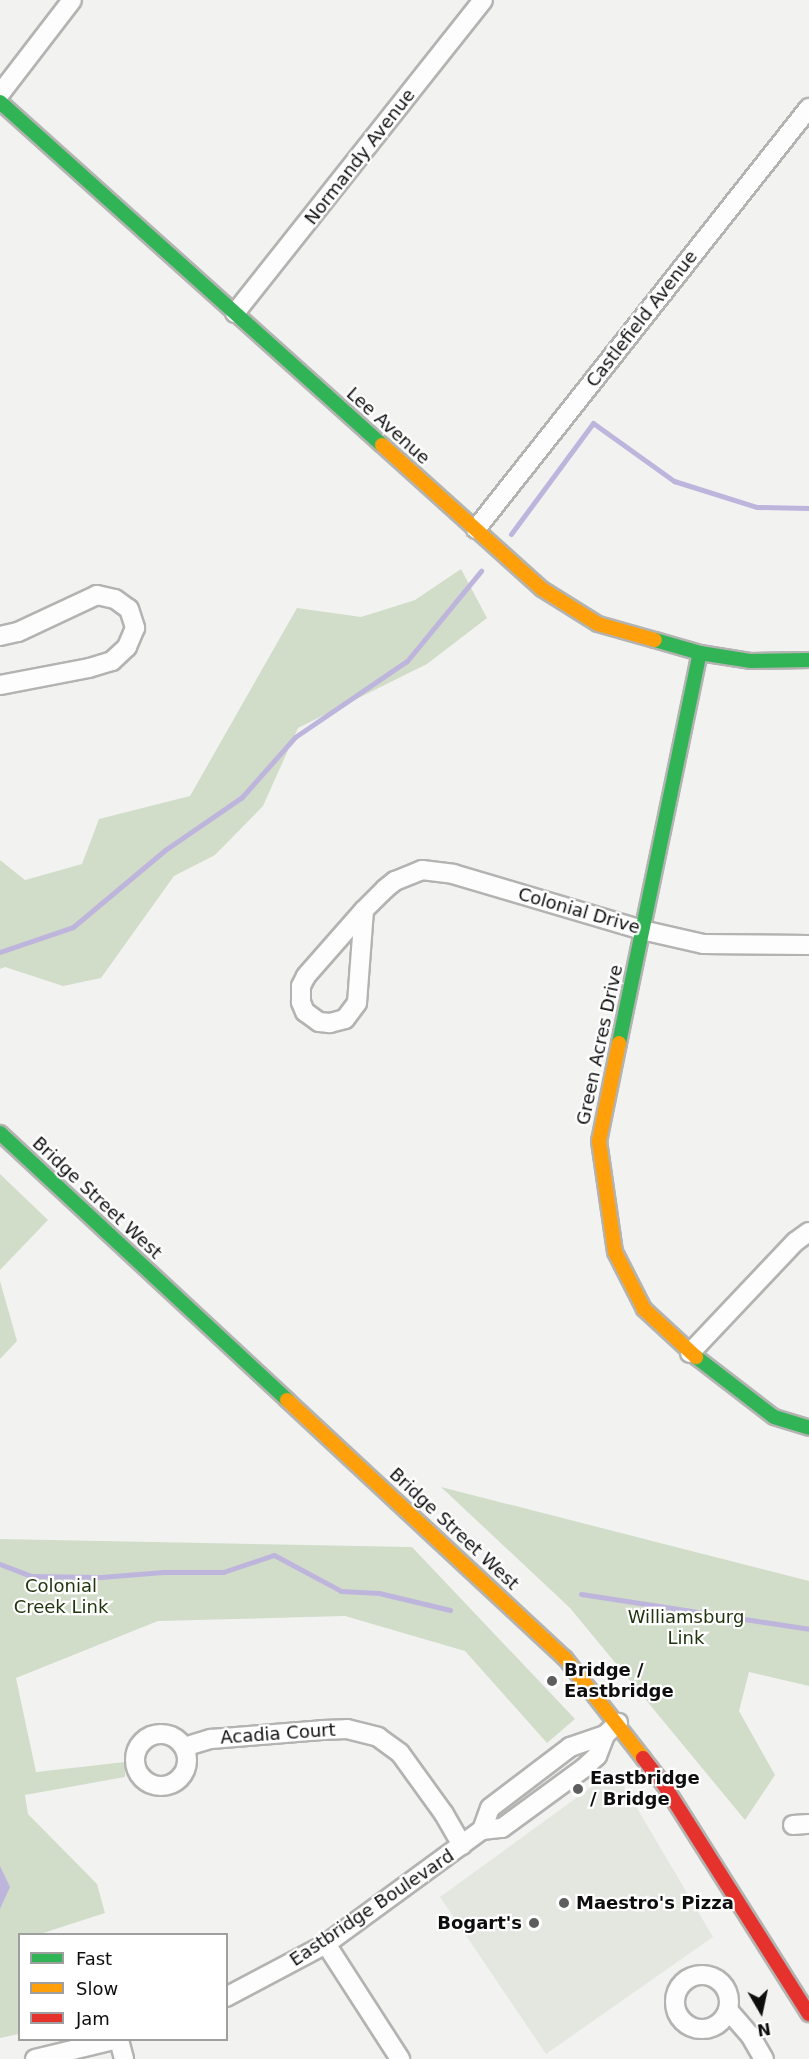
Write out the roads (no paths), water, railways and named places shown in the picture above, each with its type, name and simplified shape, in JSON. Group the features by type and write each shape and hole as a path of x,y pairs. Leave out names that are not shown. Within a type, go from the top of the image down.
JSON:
{"street":[{"path":"0,94 72,0"},
{"name":"Normandy Avenue","path":"236,313 483,0"},
{"name":"Lee Avenue","path":"0,102 542,589 598,624 700,653 751,661 809,660"},
{"name":"Castlefield Avenue","path":"476,530 809,108"},
{"path":"0,636 18,632 97,595 115,599 129,609 135,628 127,647 112,661 89,668 0,686"},
{"name":"Green Acres Drive","path":"700,653 598,1141 615,1252 644,1308 690,1353 774,1417 809,1428"},
{"name":"Colonial Drive","path":"364,910 357,1003 345,1019 330,1023 319,1022 303,1007 300,992 303,980 364,910 395,881 422,870 437,871 642,930 703,944 809,945"},
{"name":"Bridge Street West","path":"0,1133 565,1658 611,1729 664,1785 809,2014"},
{"path":"690,1353 795,1242 809,1232"},
{"name":"Eastbridge Boulevard","path":"482,1830 490,1808 570,1747 611,1729"},
{"name":"Eastbridge Boulevard","path":"228,1996 326,1944 482,1830 502,1827 584,1768 597,1756 611,1729"},
{"name":"Acadia Court","path":"184,1747 211,1739 322,1730 347,1730 378,1737 400,1754 444,1814 462,1845"},
{"path":"326,1944 400,2059"},
{"path":"728,2010 750,2035 764,2059"},
{"path":"35,2059 110,2041"},
{"path":"119,2041 124,2059"}],"waterway":[{"path":"511,534 593,423 674,481 757,507 809,508"},
{"path":"0,952 73,927 165,850 242,797 295,737 407,661 481,571"},
{"path":"0,1564 31,1576 101,1577 163,1572 223,1572 274,1555 341,1591 379,1593 450,1610"},
{"path":"581,1594 809,1629"}],"place":[{"name":"Bridge / Eastbridge","path":"552,1681"},
{"name":"Eastbridge / Bridge","path":"578,1789"},
{"name":"Maestro's Pizza","path":"564,1903"},
{"name":"Bogart's","path":"534,1923"}],"park label":[{"name":"Colonial Creek Link","path":"61,1597"},
{"name":"Williamsburg Link","path":"686,1628"}]}
